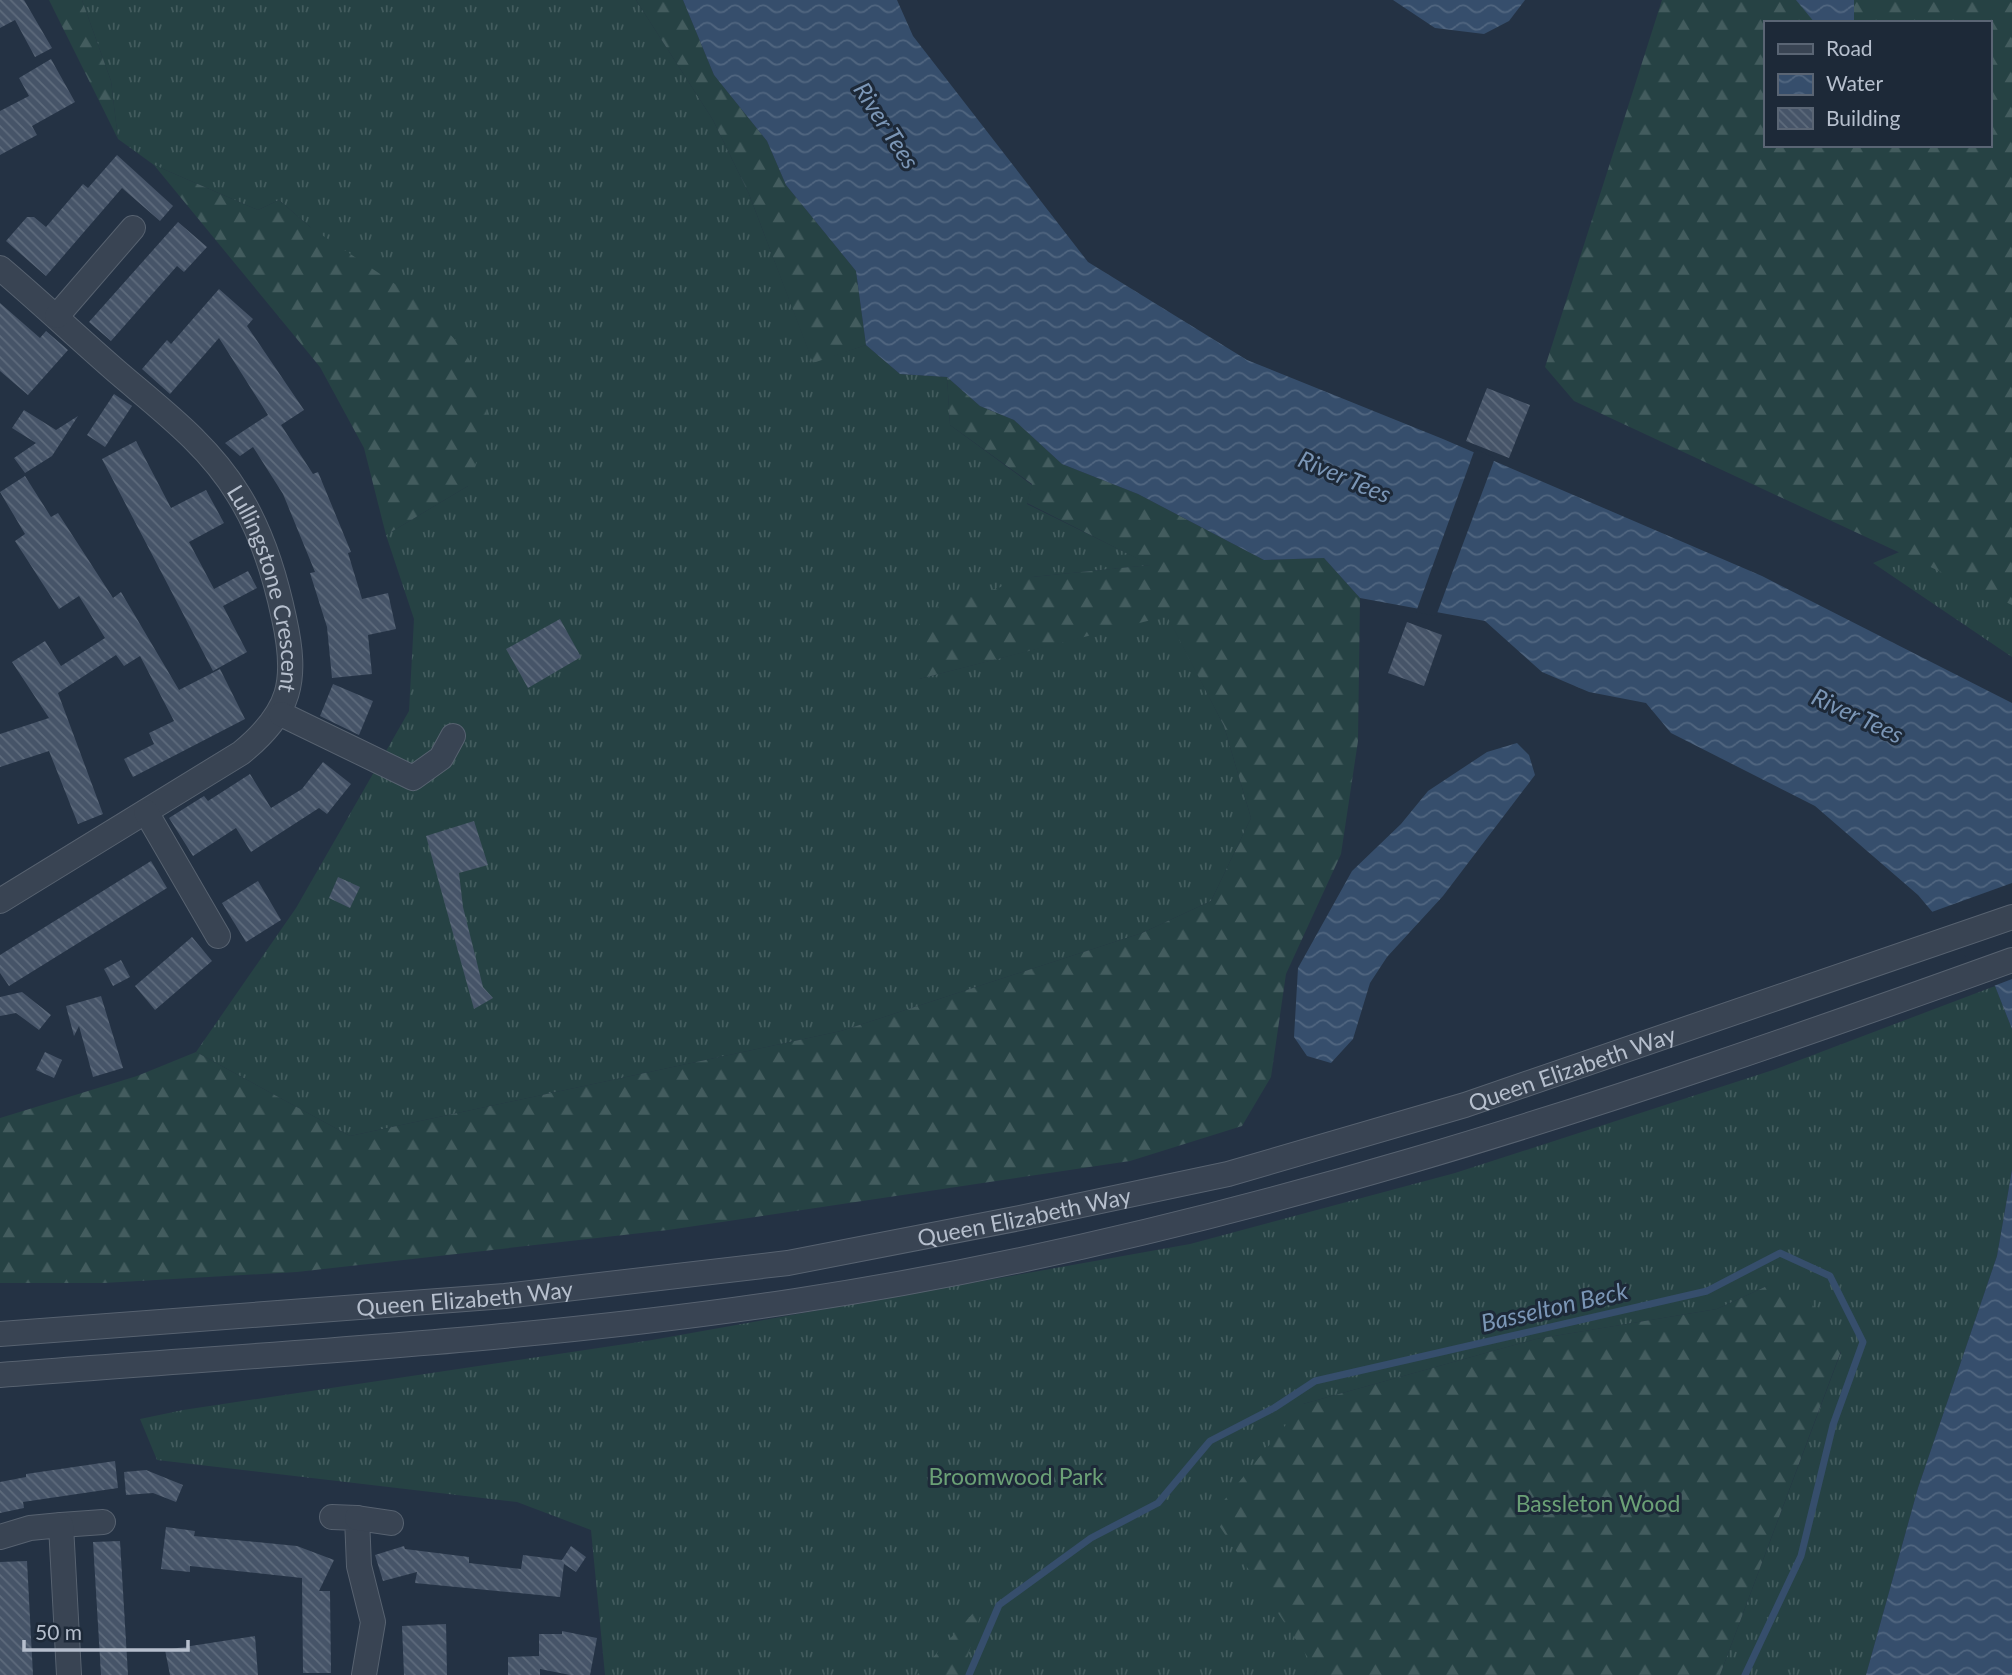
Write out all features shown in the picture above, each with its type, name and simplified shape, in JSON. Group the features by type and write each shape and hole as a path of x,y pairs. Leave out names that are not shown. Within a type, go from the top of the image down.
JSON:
{"street":[{"path":"57,316 133,228"},
{"name":"Lullingstone Crescent","path":"0,268 188,433 239,494 264,545 285,624 291,665 281,714 241,753 146,812 3,893"},
{"path":"281,714 414,778 441,758 453,736"},
{"path":"146,812 218,936"},
{"name":"Queen Elizabeth Way","path":"0,1334 505,1296 788,1262 1020,1218 1228,1174 1465,1105 2012,917"},
{"name":"Queen Elizabeth Way","path":"0,1375 509,1335 794,1301 1028,1259 1242,1209 1477,1144 2012,960"},
{"path":"332,1517 391,1523"},
{"path":"357,1518 359,1566 373,1622 364,1675"},
{"path":"0,1537 30,1528 103,1522"},
{"path":"61,1525 69,1675"}],"green space":[{"path":"49,0 82,0 111,81 118,139"},
{"path":"82,0 636,0 713,120 749,194 813,362 866,345 900,374 947,377 950,425 1032,485 1027,504 1151,565 1032,577 919,679 1167,615 1224,726 1251,818 1211,901 1142,933 841,1031 350,1136 196,1052 296,908 409,711 414,619 386,535 468,486 310,227 279,200 258,210 154,165 118,139 111,81"},
{"path":"636,0 683,0 714,75 767,141 786,185 856,271 866,345 813,363 749,194 713,120"},
{"path":"1662,0 2012,0 2012,605 1574,401 1545,367"},
{"path":"154,165 258,210 279,200 310,227 416,298 460,345 484,383 488,427 468,486 386,535 364,448 320,367"},
{"path":"947,377 980,406 1014,420 1062,464 1138,494 1264,560 1324,558 1360,598 1358,741 1341,854 1286,974 1271,1077 1242,1126 1130,1161 668,1230 297,1272 104,1283 0,1283 0,1118 137,1076 196,1052 350,1136 841,1031 1142,933 1211,901 1251,818 1224,726 1167,616 919,679 919,613 1032,577 1150,565 1027,503 1032,484 950,425"},
{"path":"2012,505 2012,657 1873,563"},
{"name":"Broomwood Park","path":"1995,986 2012,1029 2012,1170 1997,1256 1918,1488 1866,1675 1720,1675 1841,1352 1767,1286 1717,1309 1536,1339 1303,1404 1317,1671 1314,1675 605,1675 591,1530 517,1502 157,1460 140,1419 183,1410 652,1340 1190,1244 1455,1173 1776,1069"},
{"name":"Bassleton Wood","path":"1767,1286 1806,1294 1841,1351 1720,1675 1314,1675 1317,1671 1212,1515 1303,1404 1536,1339 1717,1309"},
{"path":"985,1600 962,1675 917,1675"}],"water":[{"name":"River Tees","path":"683,0 897,0 913,36 1088,262 1247,360 1443,439 1762,576 2012,703 2012,1029 1995,986 1918,895 1815,806 1671,733 1646,703 1589,692 1542,672 1485,621 1360,598 1324,558 1264,560 1138,494 1062,464 1014,420 980,406 947,377 900,374 866,345 856,271 786,185 767,141 714,75"},
{"path":"1393,0 1525,0 1509,21 1484,34 1435,28"},
{"path":"1796,0 1854,0 1854,21 1813,21"},
{"path":"1517,743 1529,755 1535,775 1443,896 1387,957 1370,983 1353,1039 1331,1063 1307,1056 1294,1037 1298,968 1352,871 1401,824 1428,791 1487,752"},
{"path":"2012,1170 2012,1675 1866,1675 1918,1488 1997,1256"}],"pier":[{"path":"1475,449 1495,458 1436,616 1416,612"},
{"path":"2012,883 2012,979 1991,987 1929,913"}],"building":[{"path":"0,0 24,0 52,48 35,57 15,20 0,28"},
{"path":"51,59 75,102 32,126 37,135 0,155 0,111 29,96 19,78"},
{"path":"117,155 173,206 160,221 122,188 46,276 6,241 27,217 34,217 46,227 83,184 88,188"},
{"path":"178,222 207,247 184,272 177,266 111,341 89,322"},
{"path":"219,289 253,319 247,326 304,410 281,425 313,474 318,472 351,552 348,553 362,599 388,593 396,629 368,635 372,674 332,678 327,627 310,573 315,572 283,494 253,447 240,456 225,443 268,415 219,338 170,394 142,369 167,340 171,344"},
{"path":"0,303 40,338 46,331 68,350 28,395 0,371"},
{"path":"1487,388 1530,405 1509,458 1466,441"},
{"path":"114,394 132,406 105,447 87,435"},
{"path":"24,410 56,430 78,416 52,456 25,473 14,458 36,443 12,428"},
{"path":"136,441 171,508 206,490 224,523 189,542 214,589 248,571 257,588 223,606 247,652 213,671 102,459"},
{"path":"25,476 51,517 58,513 113,598 121,592 179,690 220,669 245,719 133,777 124,759 154,744 149,733 174,721 140,656 124,666 116,655 58,693 103,814 78,824 49,751 0,767 0,734 49,718 12,662 45,641 61,666 105,638 79,596 59,609 15,541 25,534 0,492"},
{"path":"560,619 581,657 528,688 506,649"},
{"path":"1407,622 1442,635 1424,686 1388,673"},
{"path":"333,684 373,701 359,735 320,716"},
{"path":"323,762 351,784 327,814 319,808 251,852 236,828 193,856 169,818 204,796 208,801 250,774 271,808 302,789"},
{"path":"474,821 488,865 459,873 463,907 483,987 493,998 474,1009 426,836"},
{"path":"151,861 167,888 9,986 0,973 0,955"},
{"path":"338,877 360,887 350,908 329,898"},
{"path":"258,881 281,920 246,942 222,903"},
{"path":"192,937 212,961 155,1010 135,986"},
{"path":"121,960 130,977 113,986 104,969"},
{"path":"22,992 51,1015 39,1030 16,1013 0,1016 0,997"},
{"path":"101,996 123,1068 93,1077 79,1026 74,1036 66,1006"},
{"path":"45,1052 62,1060 54,1078 36,1070"},
{"path":"115,1461 118,1488 23,1502 24,1508 0,1513 0,1482 26,1477 26,1474"},
{"path":"146,1470 183,1485 176,1502 153,1493 126,1495 124,1472"},
{"path":"166,1527 195,1531 194,1536 297,1546 334,1560 319,1591 330,1591 331,1673 303,1673 302,1578 190,1566 190,1572 161,1569"},
{"path":"120,1541 128,1675 101,1675 93,1542"},
{"path":"404,1546 405,1549 469,1557 469,1563 521,1569 523,1555 562,1560 571,1546 586,1557 576,1572 564,1564 560,1597 415,1583 417,1572 383,1581 375,1555"},
{"path":"27,1561 33,1675 0,1675 0,1562"},
{"path":"446,1624 447,1675 404,1675 402,1626"},
{"path":"562,1631 597,1638 590,1675 570,1675 540,1669 540,1675 508,1675 508,1657 539,1656 539,1634 562,1634"},
{"path":"255,1636 258,1675 170,1675 165,1650"}],"waterway":[{"name":"Basselton Beck","path":"969,1675 999,1605 1091,1538 1158,1503 1210,1441 1274,1408 1315,1381 1707,1291 1780,1253 1830,1276 1863,1342 1833,1425 1801,1556 1745,1675"}]}
